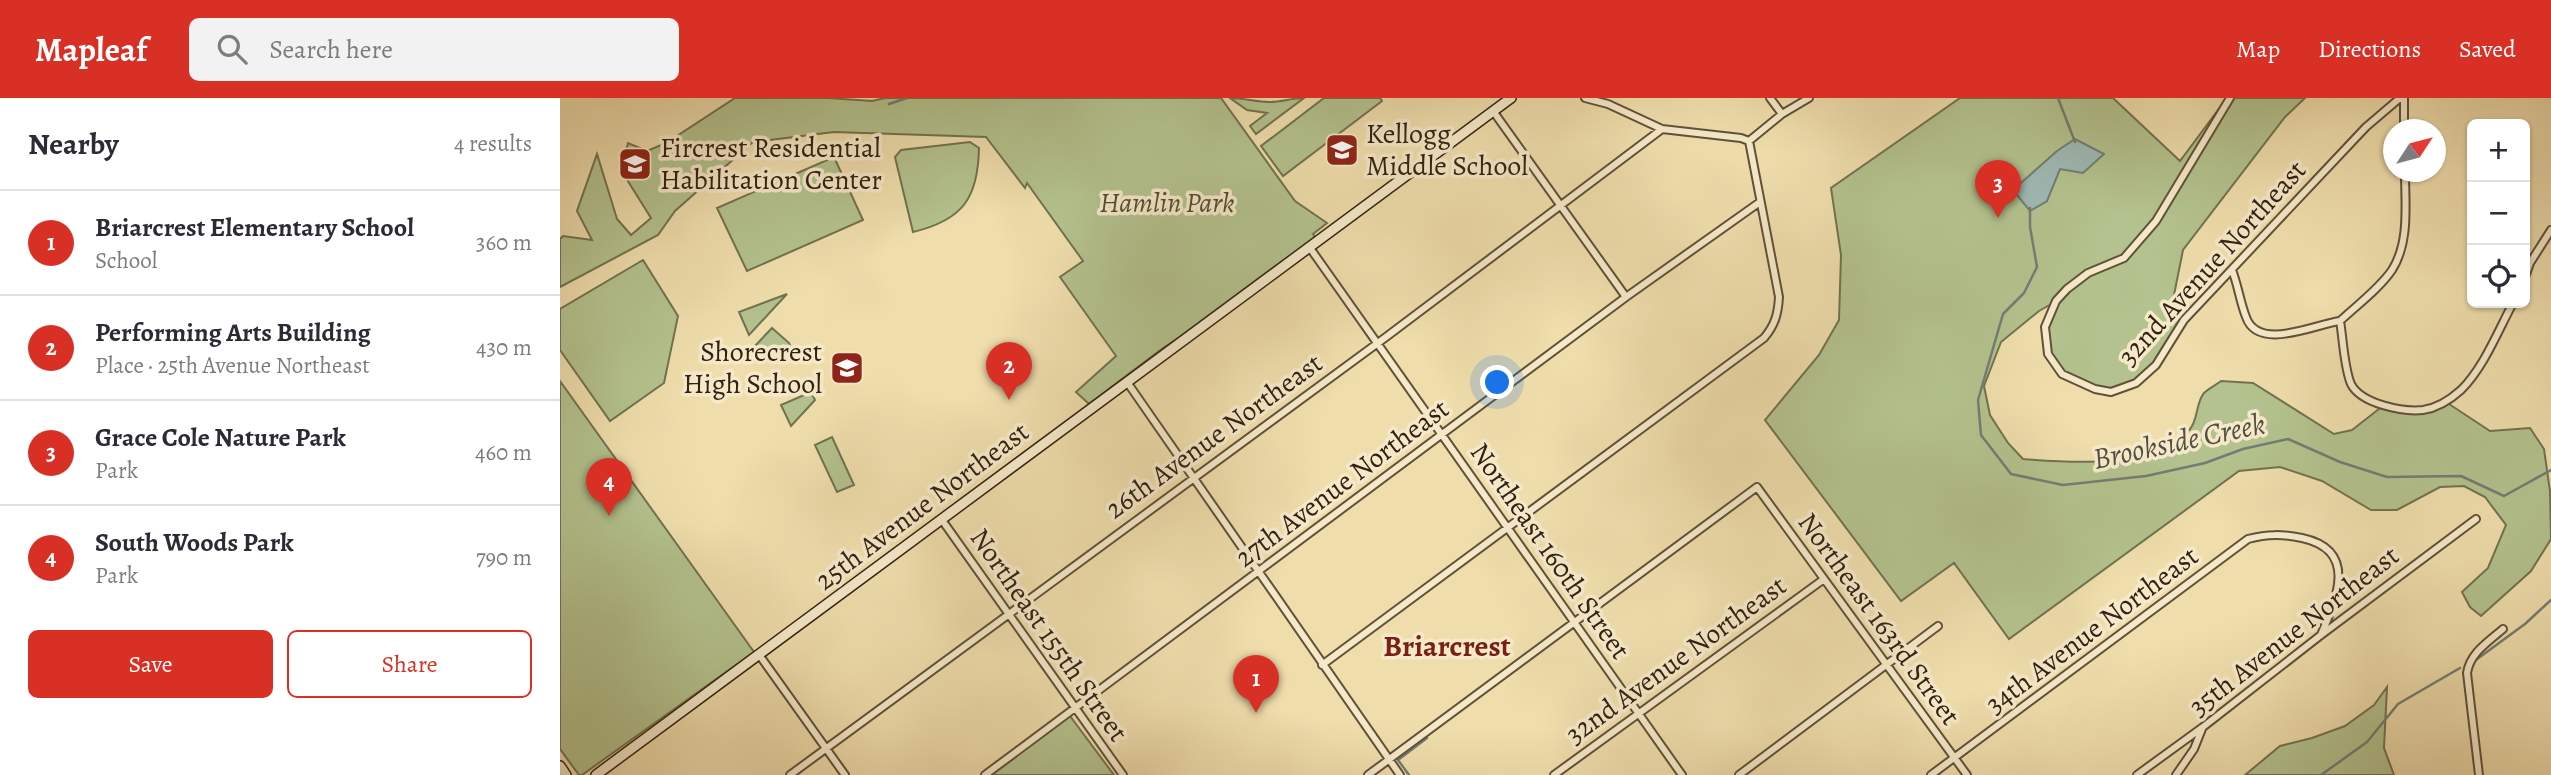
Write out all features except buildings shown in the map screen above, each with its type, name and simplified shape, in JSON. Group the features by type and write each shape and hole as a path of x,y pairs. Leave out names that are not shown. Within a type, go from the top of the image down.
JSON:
{"street":[{"name":"25th Avenue Northeast","path":"596,775 1511,98"},
{"path":"1585,98 1608,104 1661,129 1749,141"},
{"path":"1770,98 1782,114"},
{"path":"1749,141 1782,114 1809,98"},
{"name":"32nd Avenue Northeast","path":"2230,98 2156,221 2124,258 2088,273 2067,289 2056,302 2045,327 2048,354 2062,374 2095,389 2111,392 2136,383 2156,365 2184,320 2366,127 2402,98"},
{"path":"2402,98 2403,119"},
{"path":"1493,111 1626,297"},
{"name":"26th Avenue Northeast","path":"790,775 1377,343 1661,129"},
{"path":"1322,665 1764,338 1773,327 1779,297 1749,141"},
{"path":"2232,270 2246,319 2255,330 2279,335 2293,334 2323,323 2340,321 2384,280 2398,259 2405,214 2405,182"},
{"name":"27th Avenue Northeast","path":"985,775 1626,297 1760,202"},
{"path":"2530,261 2551,230"},
{"name":"Northeast 160th Street","path":"1310,248 1682,775"},
{"path":"2340,321 2350,382 2356,391 2368,402 2423,410 2446,402 2473,376 2510,308"},
{"path":"1126,383 1400,775"},
{"name":"Northeast 163rd Street","path":"1575,622 1758,487 1966,775"},
{"name":"35th Avenue Northeast","path":"2137,775 2476,519"},
{"name":"Northeast 155th Street","path":"942,520 1123,775"},
{"name":"34th Avenue Northeast","path":"1931,775 2248,539 2268,534 2309,540 2327,548 2336,558 2339,570 2336,602 2321,635"},
{"name":"32nd Avenue Northeast","path":"1554,775 1824,579"},
{"path":"1368,775 1575,622"},
{"path":"1739,775 1938,626"},
{"path":"2479,775 2467,673 2469,664 2481,648 2503,629"},
{"path":"760,656 845,775"},
{"path":"2176,775 2194,750 2203,727"},
{"path":"560,766 566,775"}],"green space":[{"name":"Hamlin Park","path":"735,98 872,101 885,98 1221,98 1295,201 1327,223 1313,234 1318,242 1251,292 1163,348 1089,404 1076,392 1116,356 1060,277 1083,261 1027,183 1025,188 986,137 834,132 753,142 675,211 658,235 560,287 560,239 563,236 592,240 577,211 597,154 617,219 631,235 651,218 621,170 628,143 647,151 666,143"},
{"path":"1230,98 1270,102 1304,98 1256,134 1250,126 1267,113 1247,110"},
{"path":"1324,98 1380,98 1382,101 1283,176 1261,146"},
{"path":"1960,98 2113,98 2180,161 2227,98 2305,98 2285,117 2183,250 2174,295 2184,320 2156,365 2136,383 2111,392 2062,374 2048,354 2045,327 2055,302 2039,311 2001,342 1984,386 1990,415 2008,443 2023,459 2088,462 2134,457 2155,451 2174,442 2190,429 2201,397 2221,381 2253,383 2334,434 2352,430 2384,405 2423,410 2446,402 2490,431 2530,428 2544,449 2550,491 2551,539 2531,571 2481,616 2470,607 2462,592 2488,568 2506,525 2485,497 2464,486 2440,487 2397,510 2371,510 2322,481 2280,467 2239,471 2009,639 1954,563 1901,601 1765,420 1819,355 1839,320 1841,255 1831,188"},
{"path":"970,142 979,148 971,193 956,213 944,221 913,232 895,157 901,150"},
{"path":"834,157 863,220 747,271 717,208"},
{"path":"643,260 678,316 664,383 610,421 560,350 560,309"},
{"path":"787,294 749,335 739,312"},
{"path":"772,328 789,343 792,350 762,363 754,347"},
{"path":"560,381 754,652 582,775 579,775 560,749"},
{"path":"811,392 815,400 791,426 781,405"},
{"path":"832,437 854,485 837,492 815,445"},
{"path":"2387,687 2384,748 2394,775 2245,775 2280,746 2345,726 2374,705"},
{"path":"1070,716 1114,775 989,775"}],"water":[{"path":"2075,139 2104,154 2083,173 2060,169 2047,201 2030,211 2013,190 2057,151"}],"waterway":[{"path":"889,104 907,98"},
{"name":"Brookside Creek","path":"2058,98 2075,142"},
{"name":"Brookside Creek","path":"2030,208 2030,227 2037,267 2024,293 2003,314 1978,400 1981,435 2011,474 2063,485 2146,476 2205,463 2243,449 2288,439 2340,462 2387,477 2461,476 2504,496 2551,470"},
{"path":"2473,662 2525,624 2551,600"},
{"path":"2321,775 2367,742 2398,704 2460,668"},
{"path":"1409,775 1398,760 1427,738"}],"place":[{"name":"Kellogg Middle School","path":"1342,150"},
{"name":"Fircrest Residential Habilitation Center","path":"635,164"},
{"name":"Grace Cole Nature Park","path":"1998,218"},
{"name":"Shorecrest High School","path":"847,368"},
{"name":"Performing Arts Building","path":"1009,400"},
{"name":"South Woods Park","path":"609,516"},
{"name":"Briarcrest Elementary School","path":"1256,713"}],"district":[{"name":"Briarcrest","path":"1447,646"}]}
